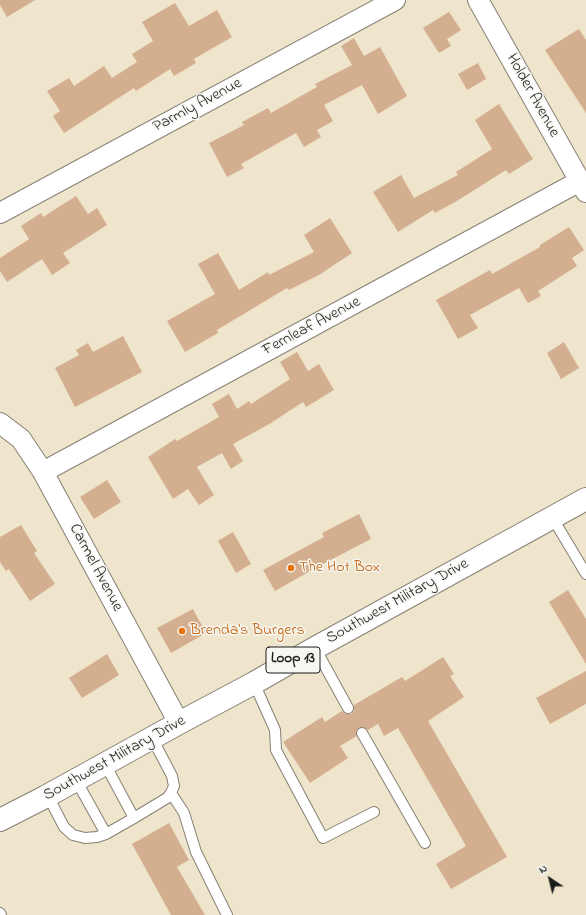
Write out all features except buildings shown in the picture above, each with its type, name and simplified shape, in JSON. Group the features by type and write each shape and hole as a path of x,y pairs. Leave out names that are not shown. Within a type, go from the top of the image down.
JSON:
{"main road":[{"name":"Southwest Military Drive","path":"0,820 48,796 586,499"}],"street":[{"name":"Parmly Avenue","path":"0,213 395,0"},
{"name":"Holder Avenue","path":"478,0 583,187"},
{"name":"Fernleaf Avenue","path":"43,472 583,187"},
{"name":"Carmel Avenue","path":"0,423 21,439 43,472 179,723"}],"lane":[{"path":"552,517 586,574"},
{"path":"315,648 348,708"},
{"path":"254,683 275,730 276,750 323,838 374,812"},
{"path":"362,733 425,843"},
{"path":"48,796 64,826 73,835 84,838 106,834 167,798 171,793 174,786 172,776 152,738"},
{"path":"105,764 134,818"},
{"path":"76,780 106,834"},
{"path":"171,793 184,813 196,852 227,915"}],"place":[{"name":"The Hot Box","path":"291,568"},
{"name":"Brenda's Burgers","path":"182,631"}]}
